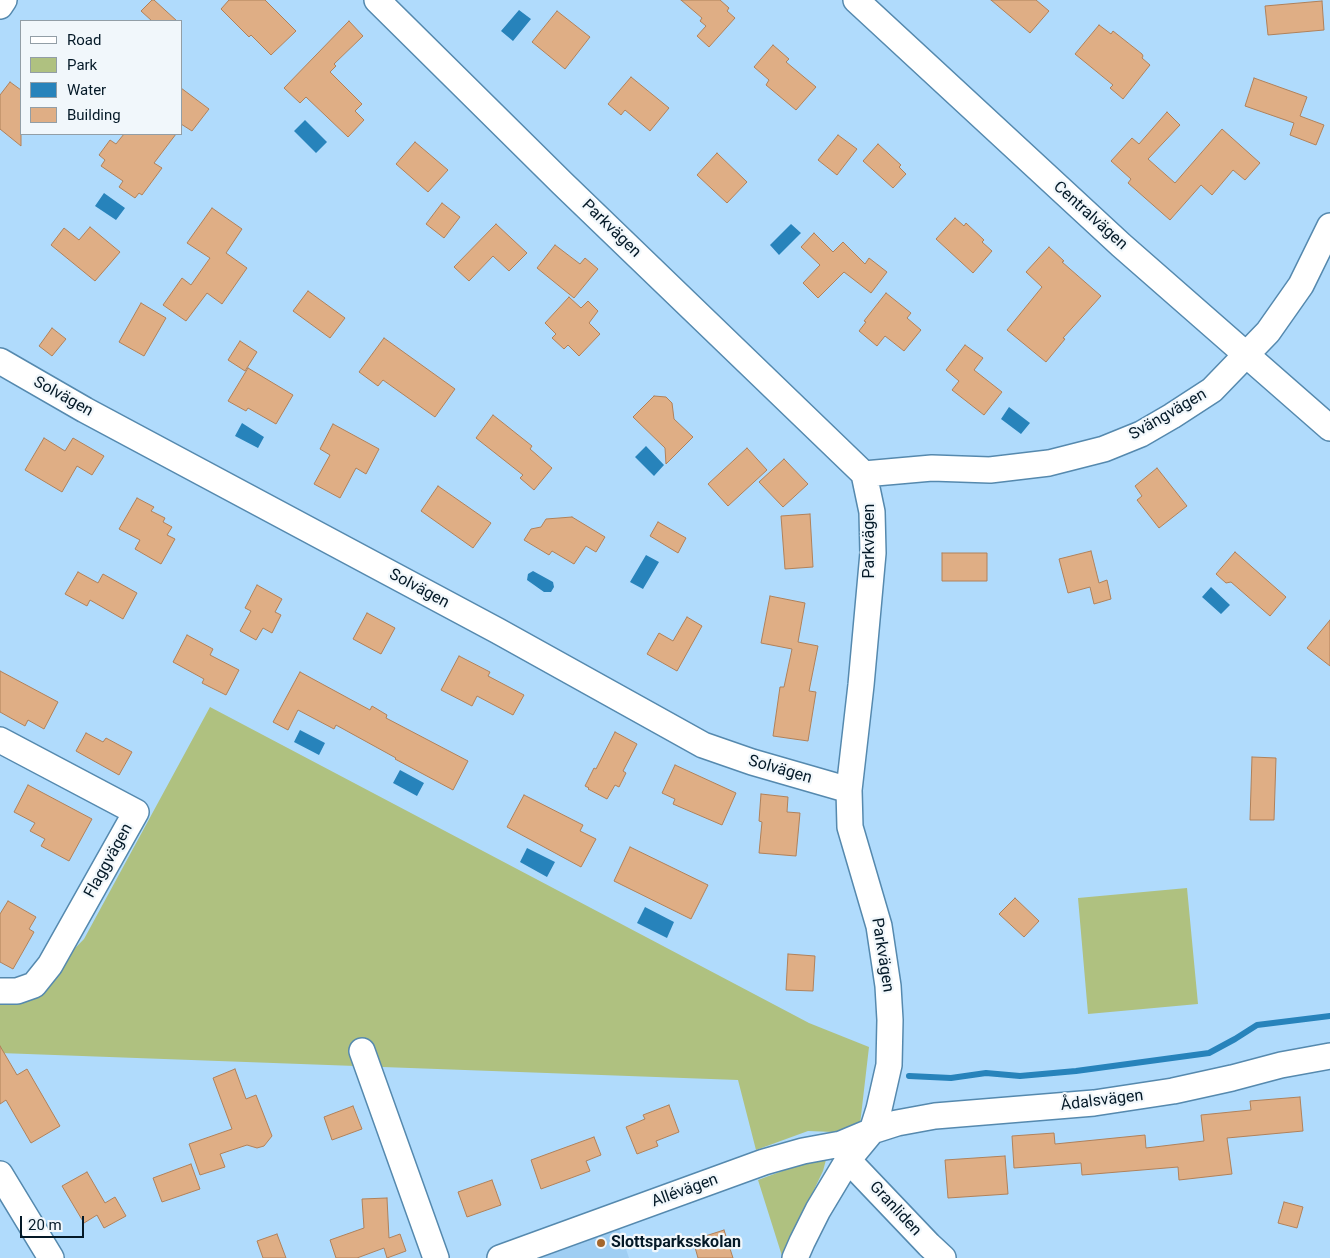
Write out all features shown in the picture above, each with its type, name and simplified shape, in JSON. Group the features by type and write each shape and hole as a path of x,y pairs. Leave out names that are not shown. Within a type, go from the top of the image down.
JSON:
{"street":[{"path":"0,6 4,0"},
{"name":"Parkvägen","path":"377,0 562,183 864,474 872,512 873,553 862,685 849,790 850,827 879,926 888,986 890,1020 889,1065 872,1131 848,1160 818,1210 796,1258"},
{"name":"Centralvägen","path":"856,0 1121,245 1330,428"},
{"name":"Svängvägen","path":"864,474 932,468 1000,469 1049,463 1104,449 1141,434 1212,390 1268,332 1301,285 1330,226"},
{"name":"Solvägen","path":"0,361 85,410 498,631 704,745 752,762 849,790"},
{"name":"Flaggvägen","path":"0,740 136,812 50,964 34,985 17,991 0,991"},
{"path":"362,1051 436,1258"},
{"name":"Ådalsvägen","path":"872,1131 897,1123 935,1116 1094,1103 1173,1091 1281,1065 1330,1056"},
{"name":"Allévägen","path":"500,1258 764,1162 804,1151 841,1144 872,1131"},
{"name":"Granliden","path":"848,1160 943,1258"},
{"path":"0,1174 51,1258"}],"shaded area":[{"name":"Slottsparksskolan","path":"619,1228 629,1258 537,1258"}],"green space":[{"path":"210,707 809,1023 869,1047 859,1133 808,1131 756,1150 738,1080 0,1053 0,995 30,994 84,939"},
{"path":"1187,888 1198,1004 1088,1014 1078,898"},
{"path":"827,1156 823,1171 782,1256 758,1180"}],"water":[{"path":"519,10 531,19 513,41 501,31"},
{"path":"305,120 327,142 316,153 294,131"},
{"path":"104,193 125,208 116,220 95,206"},
{"path":"791,224 801,233 779,255 770,245"},
{"path":"1009,407 1030,423 1021,434 1001,419"},
{"path":"242,423 264,437 258,448 235,436"},
{"path":"646,446 664,465 654,476 635,457"},
{"path":"646,555 659,562 643,589 630,582"},
{"path":"533,571 553,582 554,587 551,592 544,592 527,580 528,574"},
{"path":"1211,587 1230,605 1221,614 1202,597"},
{"path":"300,730 325,743 319,755 294,742"},
{"path":"400,770 424,783 417,796 393,783"},
{"path":"527,848 555,862 547,877 520,862"},
{"path":"645,907 674,922 667,938 637,923"}],"building":[{"path":"154,0 176,20 151,20 141,11"},
{"path":"229,0 265,0 296,31 271,55 251,35 249,37 221,9"},
{"path":"681,0 720,0 729,8 727,11 735,18 709,47 697,36 706,26 700,21 702,18"},
{"path":"991,0 1036,0 1049,11 1030,33"},
{"path":"1322,1 1324,30 1268,35 1265,6"},
{"path":"557,11 590,37 565,69 532,42"},
{"path":"349,21 363,36 334,64 336,66 330,72 362,104 355,111 364,120 348,137 306,97 300,103 284,88"},
{"path":"1099,25 1111,34 1113,31 1142,54 1142,58 1150,65 1123,99 1110,88 1113,85 1075,54"},
{"path":"773,45 789,59 786,62 816,87 796,110 766,85 769,80 754,67"},
{"path":"631,77 669,108 650,131 625,110 621,115 608,104"},
{"path":"1254,78 1307,97 1300,116 1324,125 1316,145 1290,135 1294,123 1245,106"},
{"path":"10,82 20,89 21,146 0,129 0,95"},
{"path":"182,89 209,109 192,131 182,125"},
{"path":"1167,112 1180,125 1148,159 1175,183 1222,129 1260,163 1245,180 1233,170 1212,195 1201,185 1170,220 1128,183 1131,179 1111,161 1132,138 1139,144"},
{"path":"123,135 175,135 154,163 162,168 142,195 139,193 135,198 119,187 123,181 101,166 105,160 99,155 110,140 116,144"},
{"path":"838,135 857,149 837,175 818,160"},
{"path":"415,142 448,170 428,192 396,164"},
{"path":"878,144 901,165 899,167 906,174 893,188 863,161"},
{"path":"717,153 747,182 727,203 697,175"},
{"path":"442,203 460,217 444,238 426,224"},
{"path":"212,208 242,229 226,253 247,268 222,304 207,293 186,321 163,305 182,278 191,285 210,258 187,243"},
{"path":"955,218 964,226 966,223 984,240 982,242 992,251 973,273 936,239"},
{"path":"496,224 527,253 509,271 493,256 469,281 454,267"},
{"path":"90,227 120,252 95,281 51,245 64,228 79,240"},
{"path":"814,233 833,252 843,242 865,264 869,258 887,272 871,293 844,272 818,298 803,283 820,265 801,247"},
{"path":"555,245 580,264 585,258 598,269 574,298 537,268"},
{"path":"1049,247 1064,261 1062,262 1101,296 1063,338 1065,339 1046,362 1007,330 1042,287 1026,272"},
{"path":"308,291 345,318 330,338 293,311"},
{"path":"886,293 911,313 907,318 921,330 904,351 885,336 877,346 859,331 866,322 864,321"},
{"path":"569,297 581,308 588,301 598,311 589,323 600,334 579,356 568,345 564,349 552,338 556,334 545,323"},
{"path":"141,303 166,318 144,356 119,342"},
{"path":"52,328 66,339 52,356 39,346"},
{"path":"384,338 455,389 435,417 383,380 378,386 359,372"},
{"path":"240,341 257,352 245,371 228,360"},
{"path":"965,345 983,358 974,370 1002,392 984,415 952,390 959,381 946,370"},
{"path":"248,368 293,395 276,424 248,408 246,411 228,401"},
{"path":"654,396 666,397 672,403 674,419 693,437 666,464 665,448 633,417"},
{"path":"493,415 532,446 530,449 552,468 534,490 520,478 523,475 476,438"},
{"path":"333,424 379,449 366,474 356,468 340,498 314,484 330,455 320,449"},
{"path":"44,438 65,451 73,438 104,456 92,475 77,466 62,492 25,470"},
{"path":"747,448 767,470 728,506 708,484"},
{"path":"784,459 808,484 783,507 759,482"},
{"path":"1157,468 1187,506 1159,528 1137,500 1142,496 1135,486"},
{"path":"438,486 491,523 473,548 421,511"},
{"path":"137,498 154,507 151,511 165,518 163,522 172,527 167,535 175,539 161,564 135,549 140,540 119,529"},
{"path":"810,514 813,567 785,569 781,516"},
{"path":"572,517 605,537 596,552 586,546 574,564 552,551 549,555 524,540 531,529 541,527 546,519"},
{"path":"658,522 686,538 678,553 650,536"},
{"path":"1091,551 1099,583 1107,580 1111,599 1094,604 1090,587 1068,593 1059,559"},
{"path":"1235,552 1286,597 1270,616 1231,582 1226,583 1216,574"},
{"path":"942,553 987,553 987,581 942,581"},
{"path":"78,572 98,583 103,574 137,593 123,619 90,600 87,606 65,594"},
{"path":"257,585 282,599 275,612 281,615 272,633 263,628 256,640 240,631 251,611 245,608"},
{"path":"770,596 805,603 798,642 818,646 809,691 816,692 808,741 773,736 780,687 784,687 792,649 761,643"},
{"path":"367,613 395,628 381,654 353,639"},
{"path":"687,617 702,626 677,671 647,654 659,633 673,641"},
{"path":"1330,620 1330,666 1307,648"},
{"path":"187,635 213,649 210,655 239,670 226,695 202,683 204,679 173,662"},
{"path":"459,656 490,672 488,676 524,695 513,715 477,696 472,706 441,690"},
{"path":"0,671 58,702 44,729 28,720 25,726 0,712"},
{"path":"300,672 370,710 372,706 387,715 386,718 468,761 453,790 336,725 334,729 298,710 288,730 273,722"},
{"path":"615,732 637,744 623,771 626,773 619,787 615,785 607,799 585,786"},
{"path":"86,733 103,742 106,738 132,752 119,775 76,751"},
{"path":"1252,757 1276,758 1274,820 1250,820"},
{"path":"675,765 736,793 722,825 673,804 675,799 662,793"},
{"path":"28,785 92,819 69,861 41,846 45,839 30,831 35,823 14,812"},
{"path":"761,794 788,797 787,812 800,813 796,856 759,853 762,822 759,821"},
{"path":"524,795 583,825 580,831 596,839 581,867 507,827"},
{"path":"630,847 708,885 691,919 614,881"},
{"path":"1015,898 1039,921 1024,937 999,914"},
{"path":"8,901 36,917 29,929 34,932 13,969 0,962 0,914"},
{"path":"788,954 815,956 813,991 786,990"},
{"path":"0,1046 17,1075 27,1069 60,1126 31,1143 6,1100 0,1104"},
{"path":"235,1069 246,1099 256,1095 272,1136 264,1146 257,1148 247,1145 220,1154 225,1167 200,1175 189,1144 232,1129 213,1078"},
{"path":"1300,1097 1303,1131 1227,1138 1232,1174 1179,1180 1178,1167 1082,1175 1081,1163 1014,1168 1012,1136 1054,1133 1055,1144 1145,1135 1146,1148 1204,1141 1201,1115 1251,1110 1250,1101"},
{"path":"669,1105 679,1132 656,1141 658,1146 637,1154 626,1127 645,1119 643,1115"},
{"path":"353,1106 362,1129 332,1140 324,1117"},
{"path":"594,1137 601,1155 586,1161 590,1171 541,1189 531,1160"},
{"path":"1005,1156 1008,1194 948,1198 945,1160"},
{"path":"191,1164 200,1189 162,1202 153,1178"},
{"path":"87,1172 105,1203 115,1197 126,1216 104,1228 97,1215 84,1223 62,1186"},
{"path":"492,1180 501,1205 467,1217 458,1192"},
{"path":"387,1198 389,1238 400,1234 406,1251 387,1258 384,1248 357,1258 336,1258 330,1240 364,1228 362,1199"},
{"path":"1284,1202 1303,1207 1297,1228 1278,1223"},
{"path":"724,1230 733,1258 698,1258 693,1240"},
{"path":"277,1234 286,1258 263,1258 257,1241"}],"waterway":[{"path":"909,1076 951,1078 986,1073 1020,1076 1076,1071 1209,1053 1257,1025 1330,1016"}],"place":[{"name":"Slottsparksskolan","path":"601,1243"}]}
